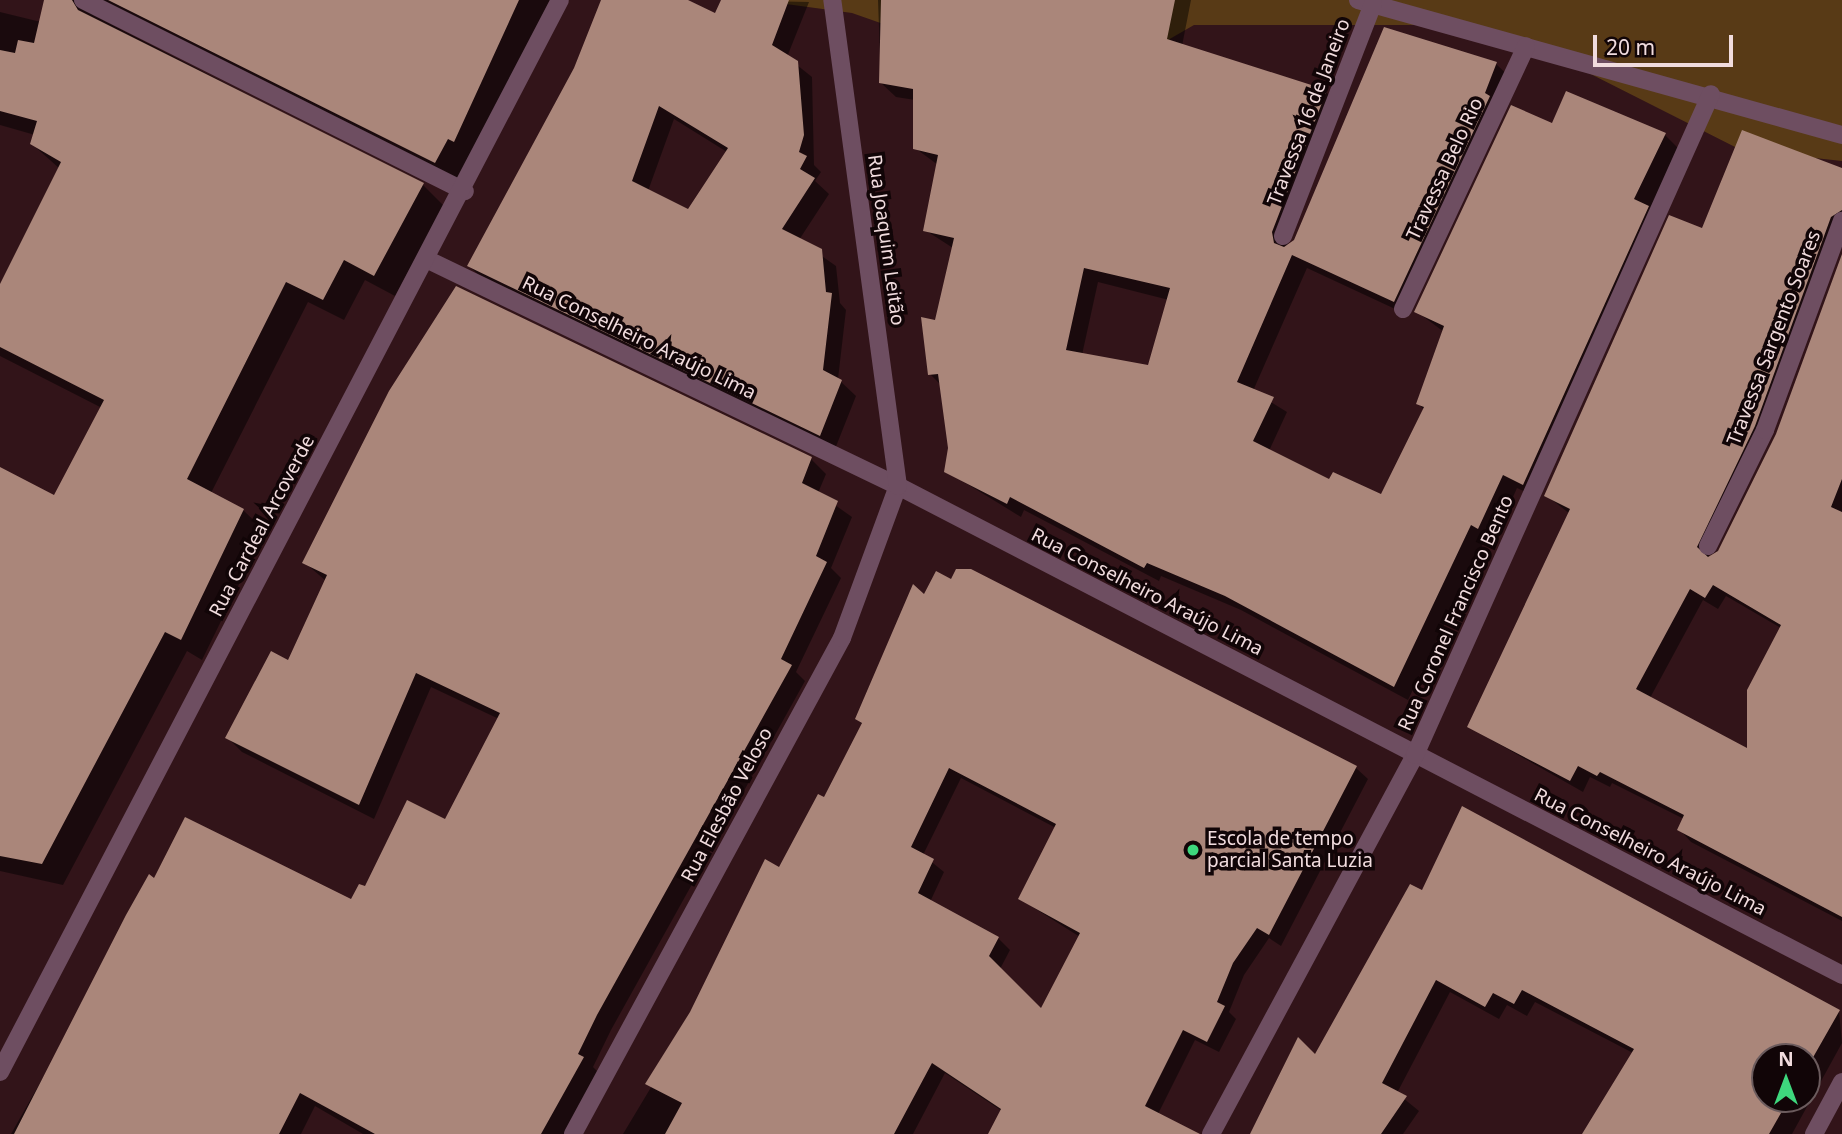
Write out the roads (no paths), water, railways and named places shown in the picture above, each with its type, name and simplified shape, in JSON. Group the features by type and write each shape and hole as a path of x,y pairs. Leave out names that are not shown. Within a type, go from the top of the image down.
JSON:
{"street":[{"path":"83,0 465,191"},
{"name":"Rua Cardeal Arcoverde","path":"0,1072 426,258 465,191 561,0"},
{"name":"Rua Joaquim Leitão","path":"832,0 898,486"},
{"path":"1366,2 1711,94 1842,135"},
{"name":"Travessa 16 de Janeiro","path":"1283,236 1366,2"},
{"name":"Travessa Belo Rio","path":"1403,309 1526,46"},
{"name":"Rua Coronel Francisco Bento","path":"1211,1134 1415,755 1711,94"},
{"name":"Travessa Sargento Soares","path":"1708,546 1765,430 1842,221"},
{"name":"Rua Conselheiro Araújo Lima","path":"426,258 898,486 1842,975"},
{"name":"Rua Elesbão Veloso","path":"573,1134 842,638 898,486"},
{"path":"1814,1134 1842,1082"}],"place":[{"name":"Escola de tempo parcial Santa Luzia","path":"1193,850"}]}
